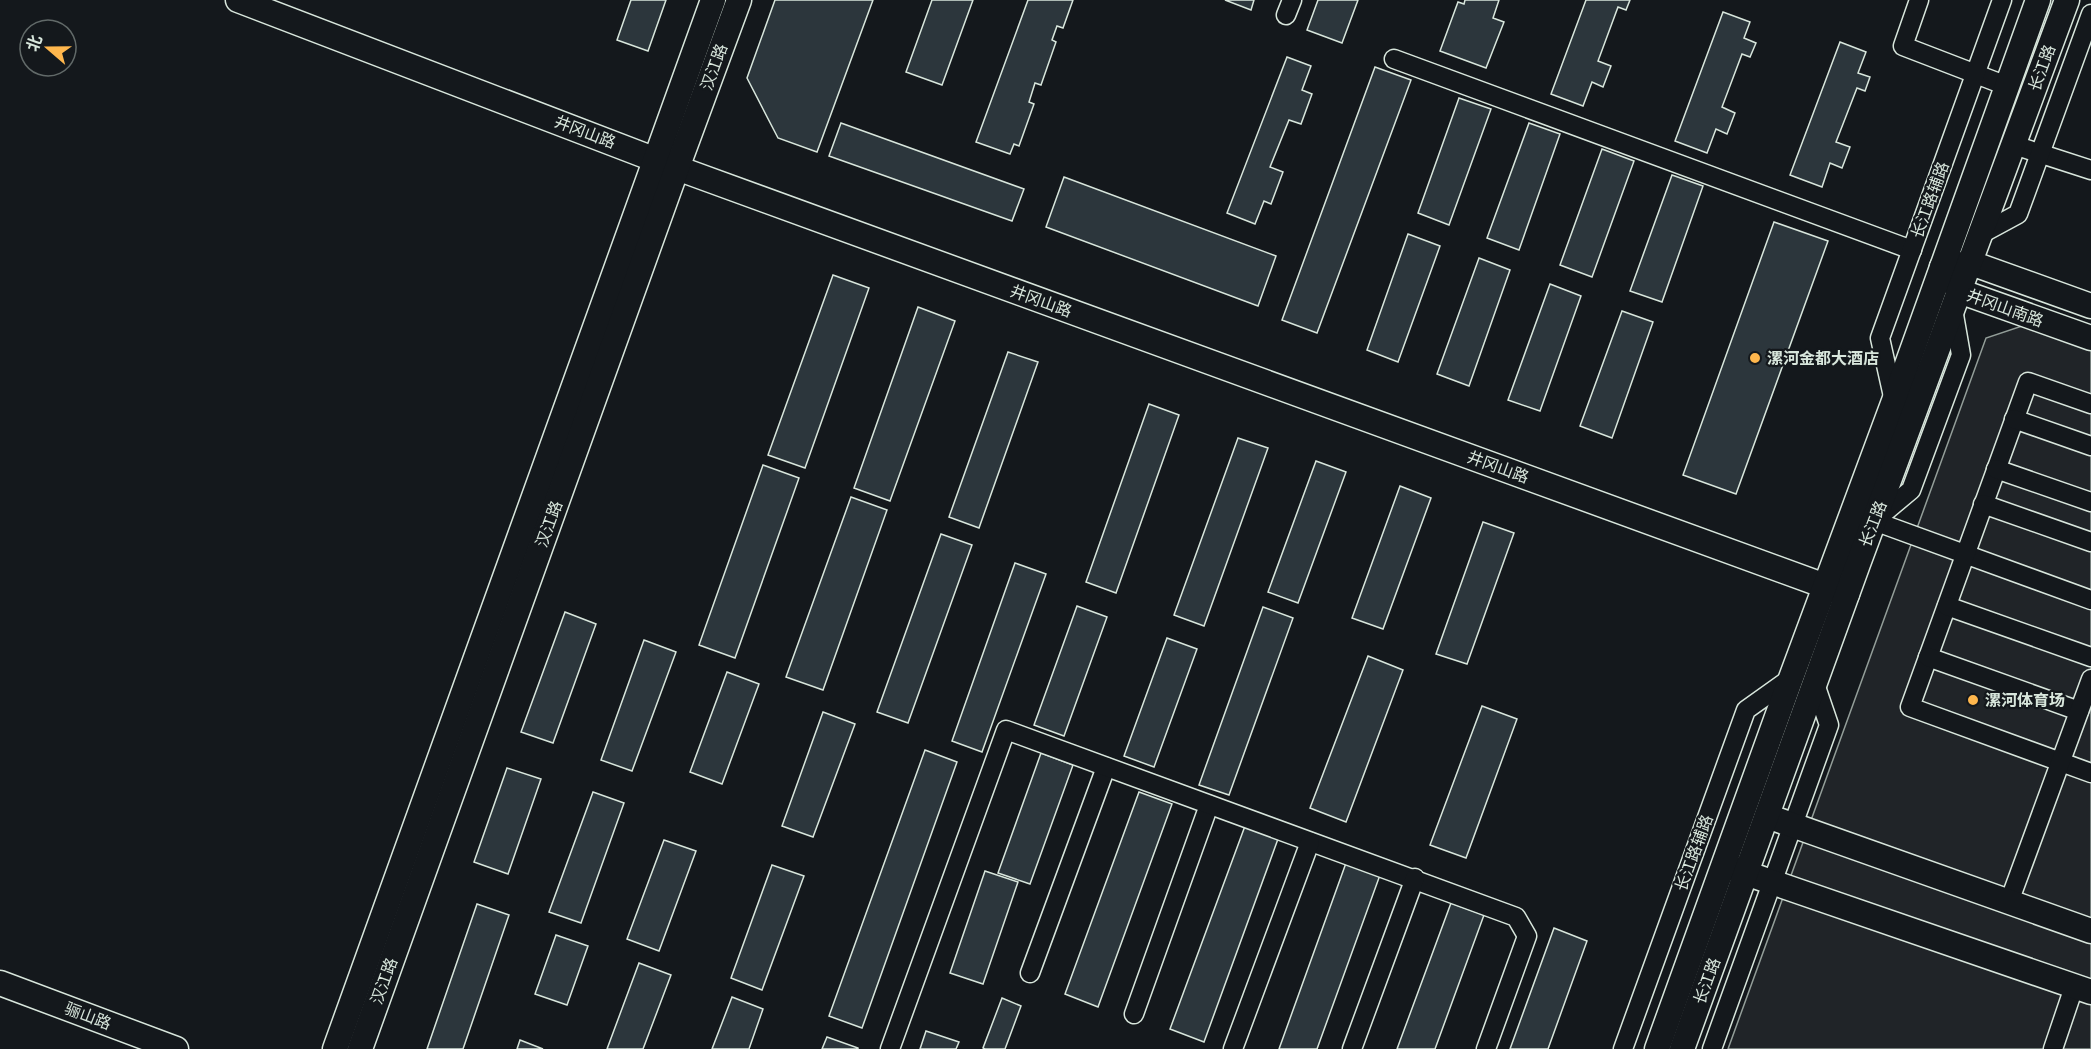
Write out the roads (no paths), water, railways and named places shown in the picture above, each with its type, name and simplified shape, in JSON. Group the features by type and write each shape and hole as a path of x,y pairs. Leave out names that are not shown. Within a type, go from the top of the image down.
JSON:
{"street":[{"name":"井冈山路","path":"238,0 666,163 1836,590"},
{"name":"汉江路","path":"360,1049 666,163 713,0"},
{"name":"汉江路","path":"335,1049 666,163 739,0"},
{"path":"1919,0 1902,46 2007,86"},
{"name":"长江路辅路","path":"1894,402 1880,338 2002,0"},
{"name":"长江路","path":"1682,1049 1815,684 1836,590 1894,402 2038,0"},
{"name":"长江路","path":"1657,1049 1791,678 1874,521 2067,0"},
{"path":"1981,234 2018,214 2091,14"},
{"path":"1394,59 1912,250"},
{"path":"2014,145 2091,170"},
{"name":"井冈山南路","path":"2091,306 1971,263 1942,267 1956,300 2091,338"},
{"path":"2091,405 2028,382 1910,707 2091,773"},
{"path":"2014,419 2091,446"},
{"path":"1996,469 2091,502"},
{"path":"1983,504 2091,542"},
{"path":"1874,521 2091,600"},
{"path":"1947,606 2091,657"},
{"path":"1928,657 2079,711"},
{"name":"长江路辅路","path":"1623,1049 1746,710 1791,678"},
{"path":"2009,902 2091,679"},
{"path":"1712,1049 1829,725 1815,684"},
{"path":"890,1049 1006,730 1516,917 1527,936 1486,1049"},
{"path":"1030,973 1106,767"},
{"path":"1134,1014 1209,805"},
{"path":"1767,816 2091,931"},
{"path":"1233,1049 1310,842"},
{"path":"1723,865 2083,990 2054,1049"},
{"path":"1352,1049 1415,879"},
{"name":"骊山路","path":"0,983 176,1049"}],"place":[{"name":"漯河金都大酒店","path":"1755,358"},
{"name":"漯河体育场","path":"1973,700"}]}
